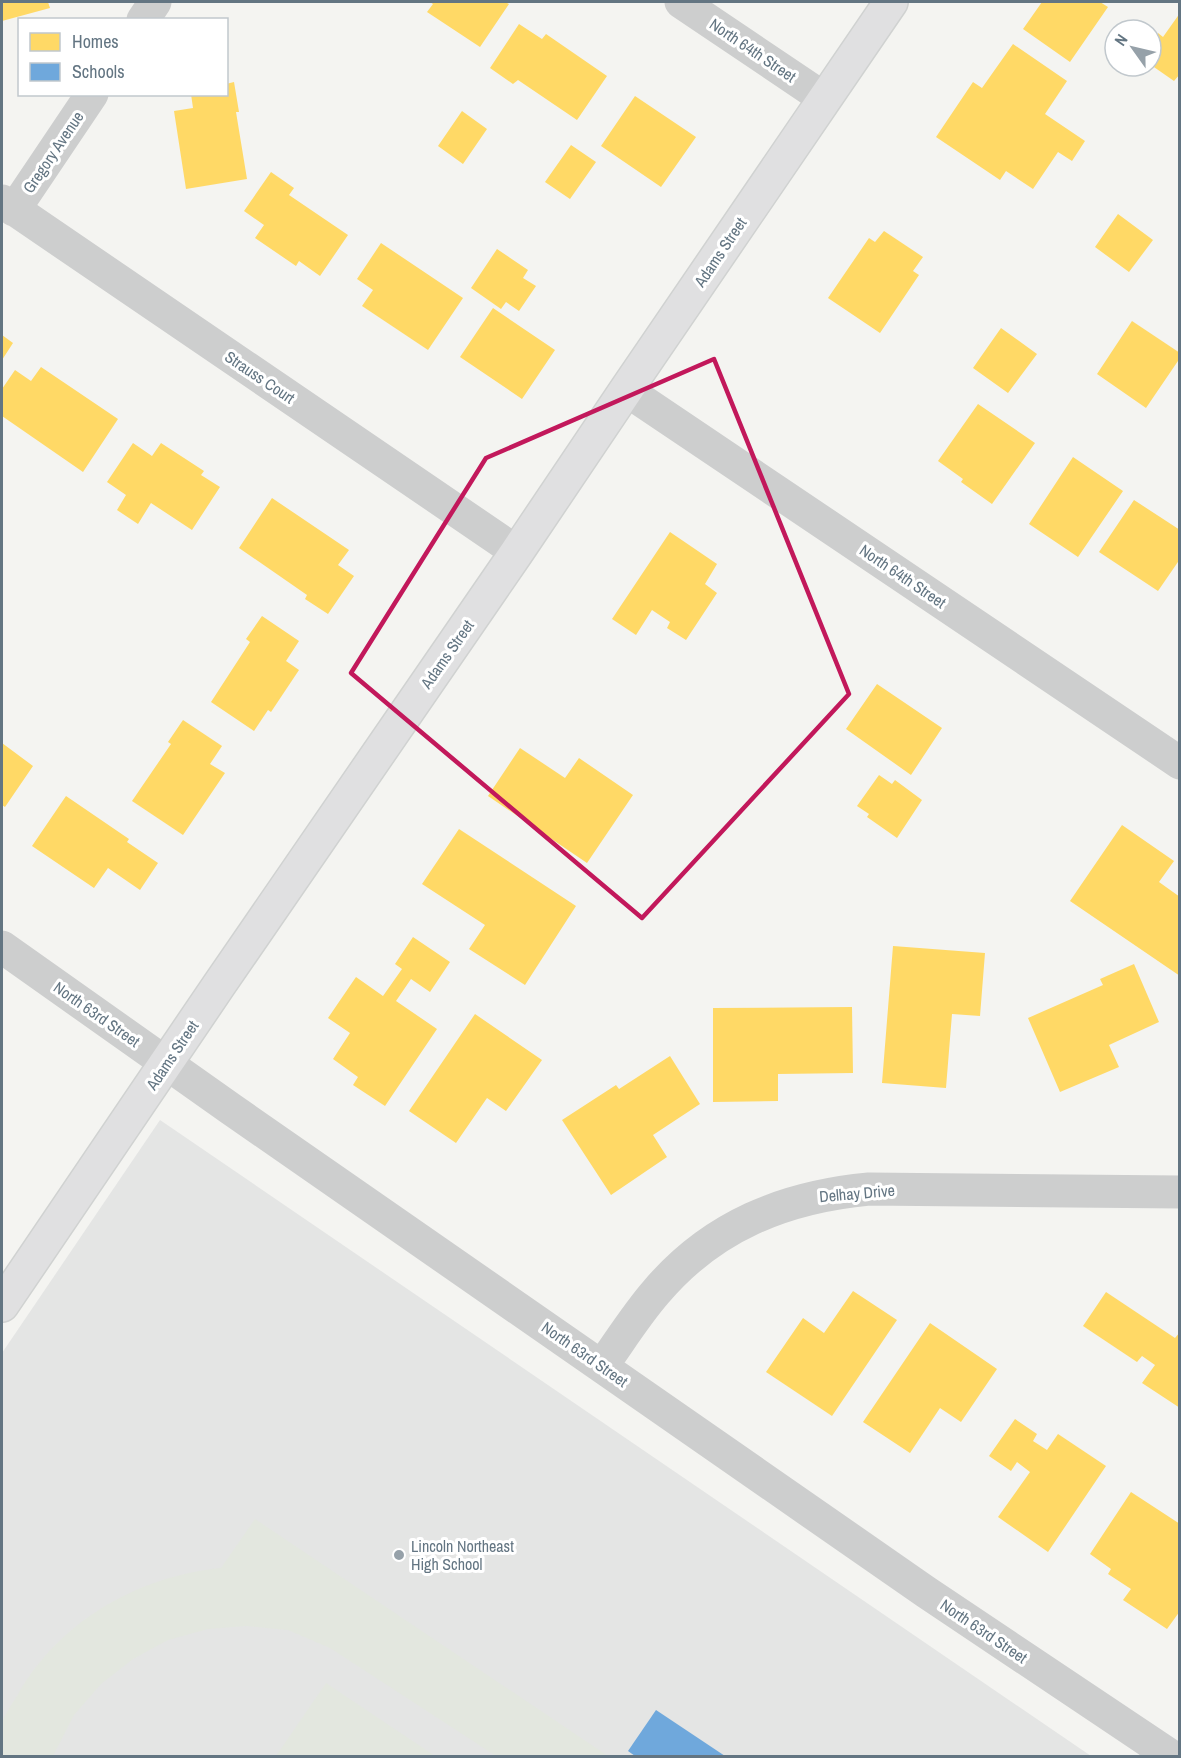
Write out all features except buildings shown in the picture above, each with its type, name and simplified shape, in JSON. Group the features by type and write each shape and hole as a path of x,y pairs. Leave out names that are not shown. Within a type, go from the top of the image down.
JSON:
{"main road":[{"name":"Adams Street","path":"2,1305 518,552 891,2"}],"street":[{"path":"144,18 155,2"},
{"name":"North 64th Street","path":"681,2 825,99"},
{"name":"Gregory Avenue","path":"8,206 90,96"},
{"name":"Strauss Court","path":"8,206 518,552"},
{"name":"North 64th Street","path":"626,390 1179,763"},
{"name":"North 63rd Street","path":"2,947 926,1592 1171,1756"},
{"name":"Delhay Drive","path":"602,1366 655,1292 693,1256 726,1231 751,1218 805,1199 834,1192 868,1189 1179,1192"}],"highlighted area":[{"path":"714,359 849,694 642,918 351,673 486,458"}],"shaded area":[{"name":"Lincoln Northeast High School","path":"160,1120 1091,1756 2,1756 2,1353"},
{"path":"255,1519 608,1756 496,1756 330,1648 288,1630 246,1626 208,1629 168,1640 133,1659 101,1684 74,1715 53,1756 2,1756 1,1732 4,1717 34,1670 54,1646 103,1607 131,1593 160,1581 221,1568"},
{"path":"326,1683 435,1756 276,1756"}],"place":[{"name":"Lincoln Northeast High School","path":"399,1555"}]}
